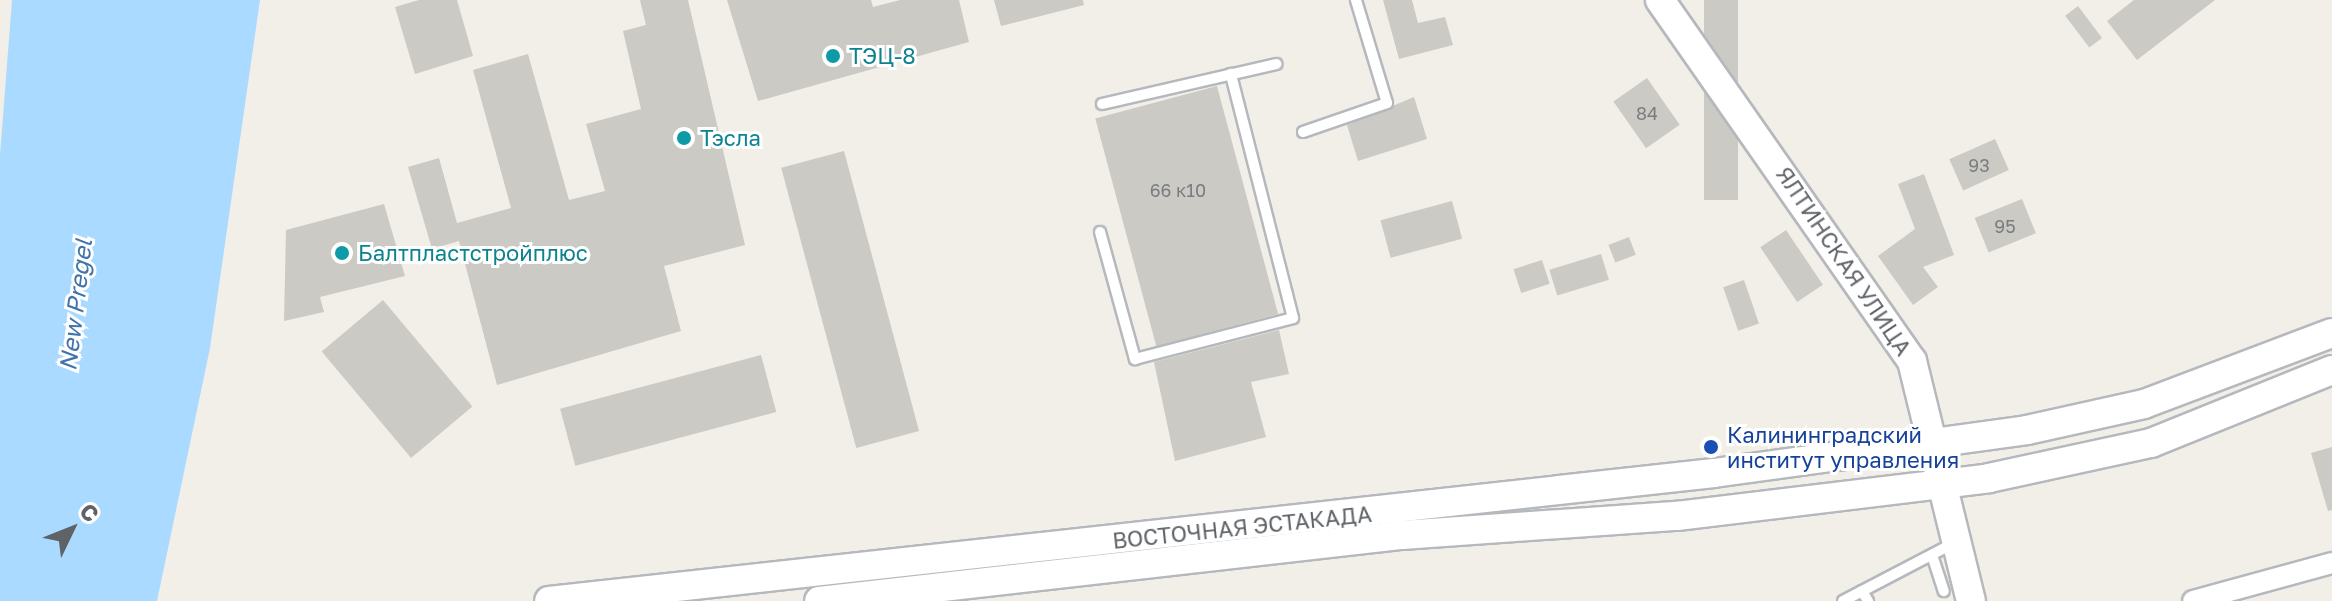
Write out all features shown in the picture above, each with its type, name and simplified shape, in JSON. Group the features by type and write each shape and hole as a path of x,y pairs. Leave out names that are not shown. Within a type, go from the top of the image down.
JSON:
{"main road":[{"name":"ЯЛТИНСКАЯ УЛИЦА","path":"1660,0 1912,361 1941,484 1944,548 1971,601"},
{"name":"ВОСТОЧНАЯ ЭСТАКАДА","path":"549,601 1714,473 2027,430 2144,404 2332,333"},
{"name":"ВОСТОЧНАЯ ЭСТАКАДА","path":"819,601 1402,535 1677,516 1941,484 2151,443 2332,370"}],"street":[{"path":"2193,601 2332,563"}],"lane":[{"path":"1303,132 1387,103 1356,0"},
{"path":"1102,104 1276,64"},
{"path":"1100,232 1135,359 1293,318 1231,74"},
{"path":"1843,601 1944,548 1944,591"},
{"path":"1862,591 1868,601"}],"water":[{"name":"New Pregel","path":"12,0 260,0 210,348 157,601 0,601 0,155"}],"building":[{"path":"419,0 457,0 473,56 415,74 395,7"},
{"path":"640,0 688,0 745,245 664,266 681,331 497,385 459,241 432,249 408,167 439,158 457,223 511,208 473,70 528,54 569,200 605,191 586,124 641,109 623,31 646,25"},
{"name":"ТЭЦ-8","path":"727,0 871,0 873,7 900,0 959,0 969,42 758,101"},
{"path":"994,0 1083,0 1084,5 1001,26"},
{"path":"1383,0 1412,0 1418,23 1445,17 1453,45 1399,59"},
{"path":"1704,0 1738,0 1738,200 1704,200"},
{"path":"2134,0 2215,0 2137,60 2107,21"},
{"path":"2078,6 2102,38 2089,48 2065,16"},
{"path":"1647,78 1680,125 1646,148 1613,102"},
{"path":"1217,86 1278,314 1156,347 1095,119"},
{"path":"1414,97 1427,139 1358,161 1347,125"},
{"path":"1995,139 2009,170 1963,190 1949,159"},
{"path":"844,151 919,431 856,448 781,168"},
{"path":"1924,174 1954,255 1923,267 1938,287 1913,305 1878,256 1915,229 1898,184"},
{"path":"2022,199 2036,233 1989,252 1975,218"},
{"path":"1452,201 1462,239 1391,258 1381,220"},
{"name":"Балтпластстройплюс","path":"384,204 405,276 320,297 324,312 284,321 286,230"},
{"path":"1786,230 1823,285 1797,302 1760,247"},
{"path":"1629,237 1636,255 1615,263 1608,245"},
{"path":"1601,254 1609,280 1557,296 1549,270"},
{"path":"1542,260 1550,284 1521,293 1513,269"},
{"path":"1744,280 1759,323 1738,331 1723,287"},
{"path":"383,300 472,406 411,458 322,351"},
{"path":"1279,330 1289,374 1251,382 1266,437 1175,461 1154,362"},
{"path":"761,355 776,412 575,466 560,409"},
{"path":"2332,447 2332,510 2328,511 2311,453"}],"place":[{"name":"ТЭЦ-8","path":"833,56"},
{"name":"Тэсла","path":"684,138"},
{"name":"Балтпластстройплюс","path":"342,253"},
{"name":"Калининградский институт управления","path":"1711,447"}]}
